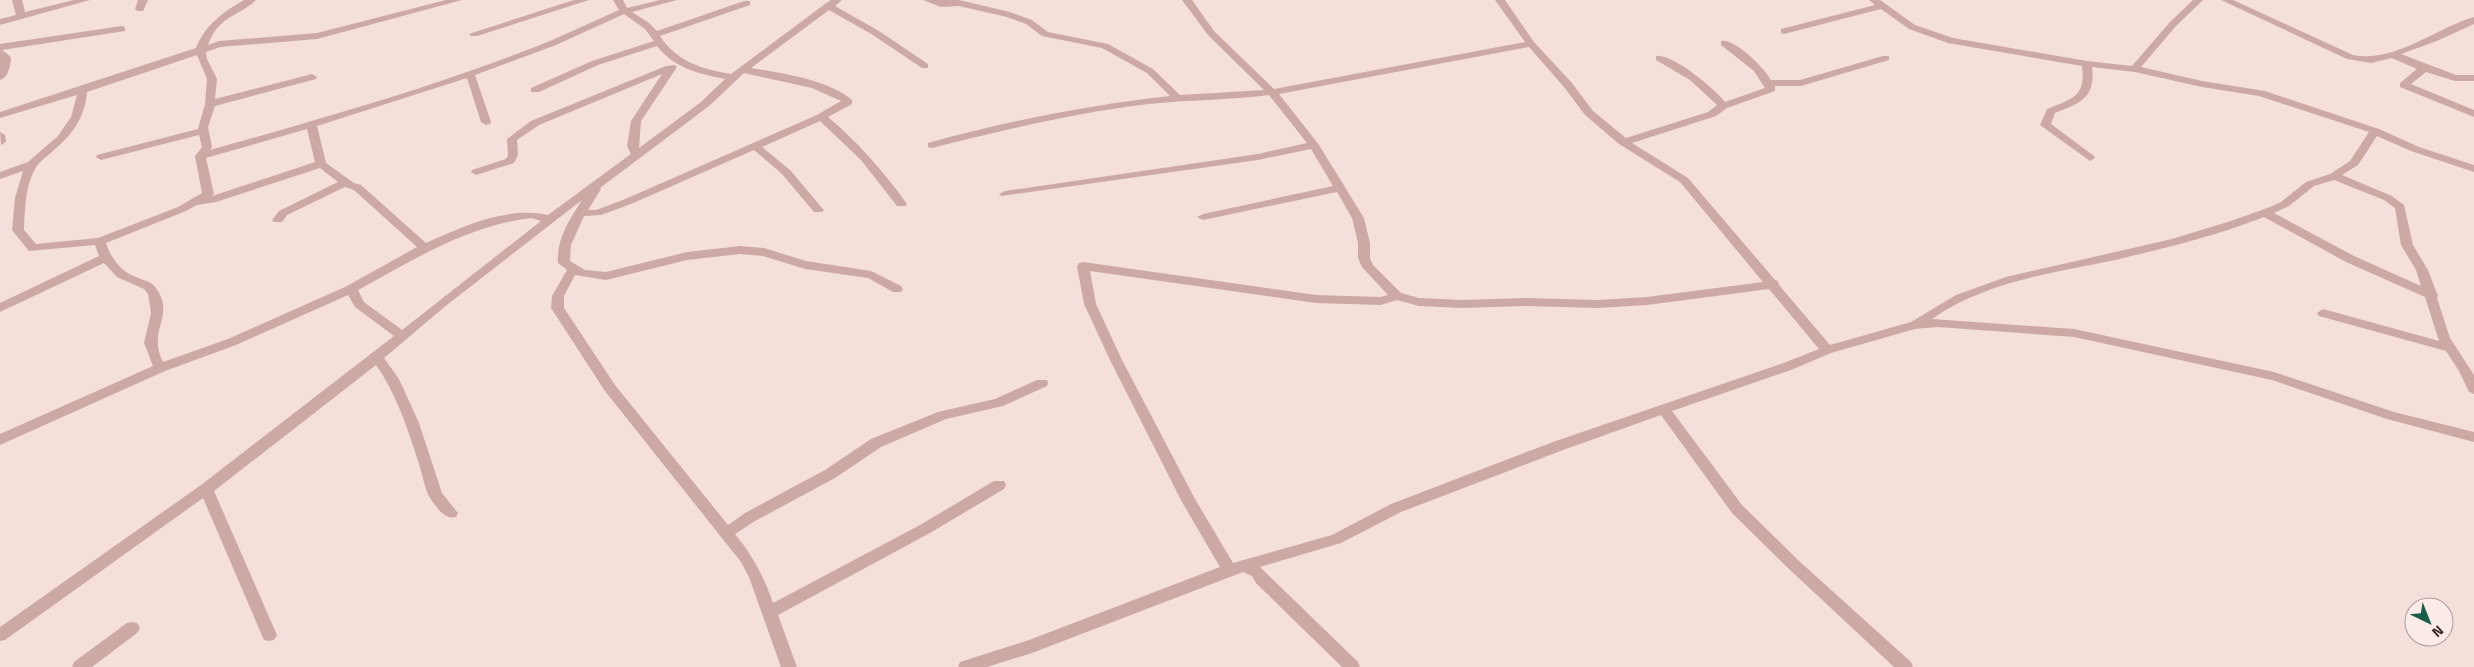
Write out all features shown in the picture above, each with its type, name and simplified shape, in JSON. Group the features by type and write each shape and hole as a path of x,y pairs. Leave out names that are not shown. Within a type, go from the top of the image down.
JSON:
{"street":[{"path":"17,0 21,16"},
{"path":"0,22 85,0"},
{"path":"32,165 24,184 18,230 33,248 49,248 100,241 196,202 208,194 200,156 207,147 204,131 210,104 212,79 202,59 201,49 207,34 215,24 225,15 251,0"},
{"path":"0,115 40,101 82,90 201,49 245,40 317,36 457,0"},
{"path":"474,34 584,0"},
{"path":"581,213 597,213 608,209 821,118 848,102 847,99 786,76 738,74 692,69 679,62 657,38 649,26 624,11 618,0"},
{"path":"200,156 311,124 470,74 545,46 624,11 672,0"},
{"path":"928,0 941,4 959,3 1010,15 1029,22 1045,34 1105,46 1150,71 1178,98"},
{"path":"1187,0 1197,10 1211,33 1272,92 1314,145 1358,218 1364,243 1364,258 1368,267 1397,296 1419,302 1462,304 1526,302 1598,304 1647,300 1774,284"},
{"path":"1500,0 1532,44 1568,84 1589,114 1623,142 1684,180 1828,350"},
{"path":"2134,69 2173,24 2198,0"},
{"path":"2226,0 2350,57 2363,61 2378,60 2434,39 2474,20"},
{"path":"535,90 657,38 747,3"},
{"path":"0,635 206,489 377,357 550,219 705,104 738,74 832,3 925,66"},
{"path":"1784,30 1878,3 1912,27 1950,41 2087,64 2134,69 2202,84 2274,96 2375,131 2414,149 2474,169"},
{"path":"0,47 122,29"},
{"path":"1623,142 1712,114 1722,106 1771,89 1769,83 1755,67 1724,43"},
{"path":"932,145 994,127 1178,98 1238,96 1272,92 1532,44"},
{"path":"0,52 6,57 6,63 0,76"},
{"path":"2392,54 2424,68 2455,78 2474,78"},
{"path":"1659,58 1692,78 1718,99 1722,106"},
{"path":"1769,83 1801,82 1886,58"},
{"path":"476,172 510,161 514,155 512,139 535,123 669,68 679,62"},
{"path":"2087,64 2090,81 2085,94 2051,112 2045,125 2090,158"},
{"path":"637,154 632,146 636,121 669,68"},
{"path":"2424,68 2404,85 2474,114"},
{"path":"470,74 486,122"},
{"path":"210,104 312,77"},
{"path":"0,176 32,165 51,148 75,122 80,112 82,90"},
{"path":"821,118 845,136 883,178 901,204"},
{"path":"311,124 321,164 346,182 357,186 379,204 425,248"},
{"path":"101,157 204,131"},
{"path":"1915,325 1927,315 1970,293 2010,278 2203,235 2285,204 2310,184 2334,176 2354,163 2375,131"},
{"path":"1006,194 1258,157 1314,145"},
{"path":"755,146 786,172 818,210"},
{"path":"196,202 212,200 321,164"},
{"path":"2334,176 2388,198 2400,207 2406,245 2422,270 2449,348 2457,358 2474,389"},
{"path":"278,220 284,213 346,182"},
{"path":"599,183 567,238 562,254 564,263 572,270 582,274 606,276 687,256 740,250 764,252 804,265 871,276 886,281 897,289"},
{"path":"1203,217 1340,188"},
{"path":"2266,212 2350,259 2432,296"},
{"path":"0,440 160,368 225,345 351,289 425,248 492,221 531,215 550,219"},
{"path":"100,241 104,258 119,272 131,280 149,286 154,293 159,309 150,342 151,350 160,368"},
{"path":"0,308 104,258"},
{"path":"1229,570 1190,502 1116,360 1090,304 1083,266 1316,299 1381,301 1397,296"},
{"path":"572,270 558,294 555,306 558,313 567,321 610,388 746,558 756,576 789,667"},
{"path":"351,289 358,304 402,336"},
{"path":"2323,313 2449,348"},
{"path":"966,667 1032,646 1229,570 1247,567 1336,539 1396,508 1558,446 1786,367 1828,350 1915,325 1938,324 2074,333 2265,374 2392,416 2474,436"},
{"path":"377,357 393,378 412,423 436,495 451,513"},
{"path":"726,533 750,517 830,474 876,443 943,415 998,403 1042,383"},
{"path":"1664,410 1737,508 1800,570 1905,667"},
{"path":"769,613 925,529 999,486"},
{"path":"206,489 269,635"},
{"path":"1247,567 1257,572 1261,579 1352,667"},
{"path":"80,667 132,628"}]}
